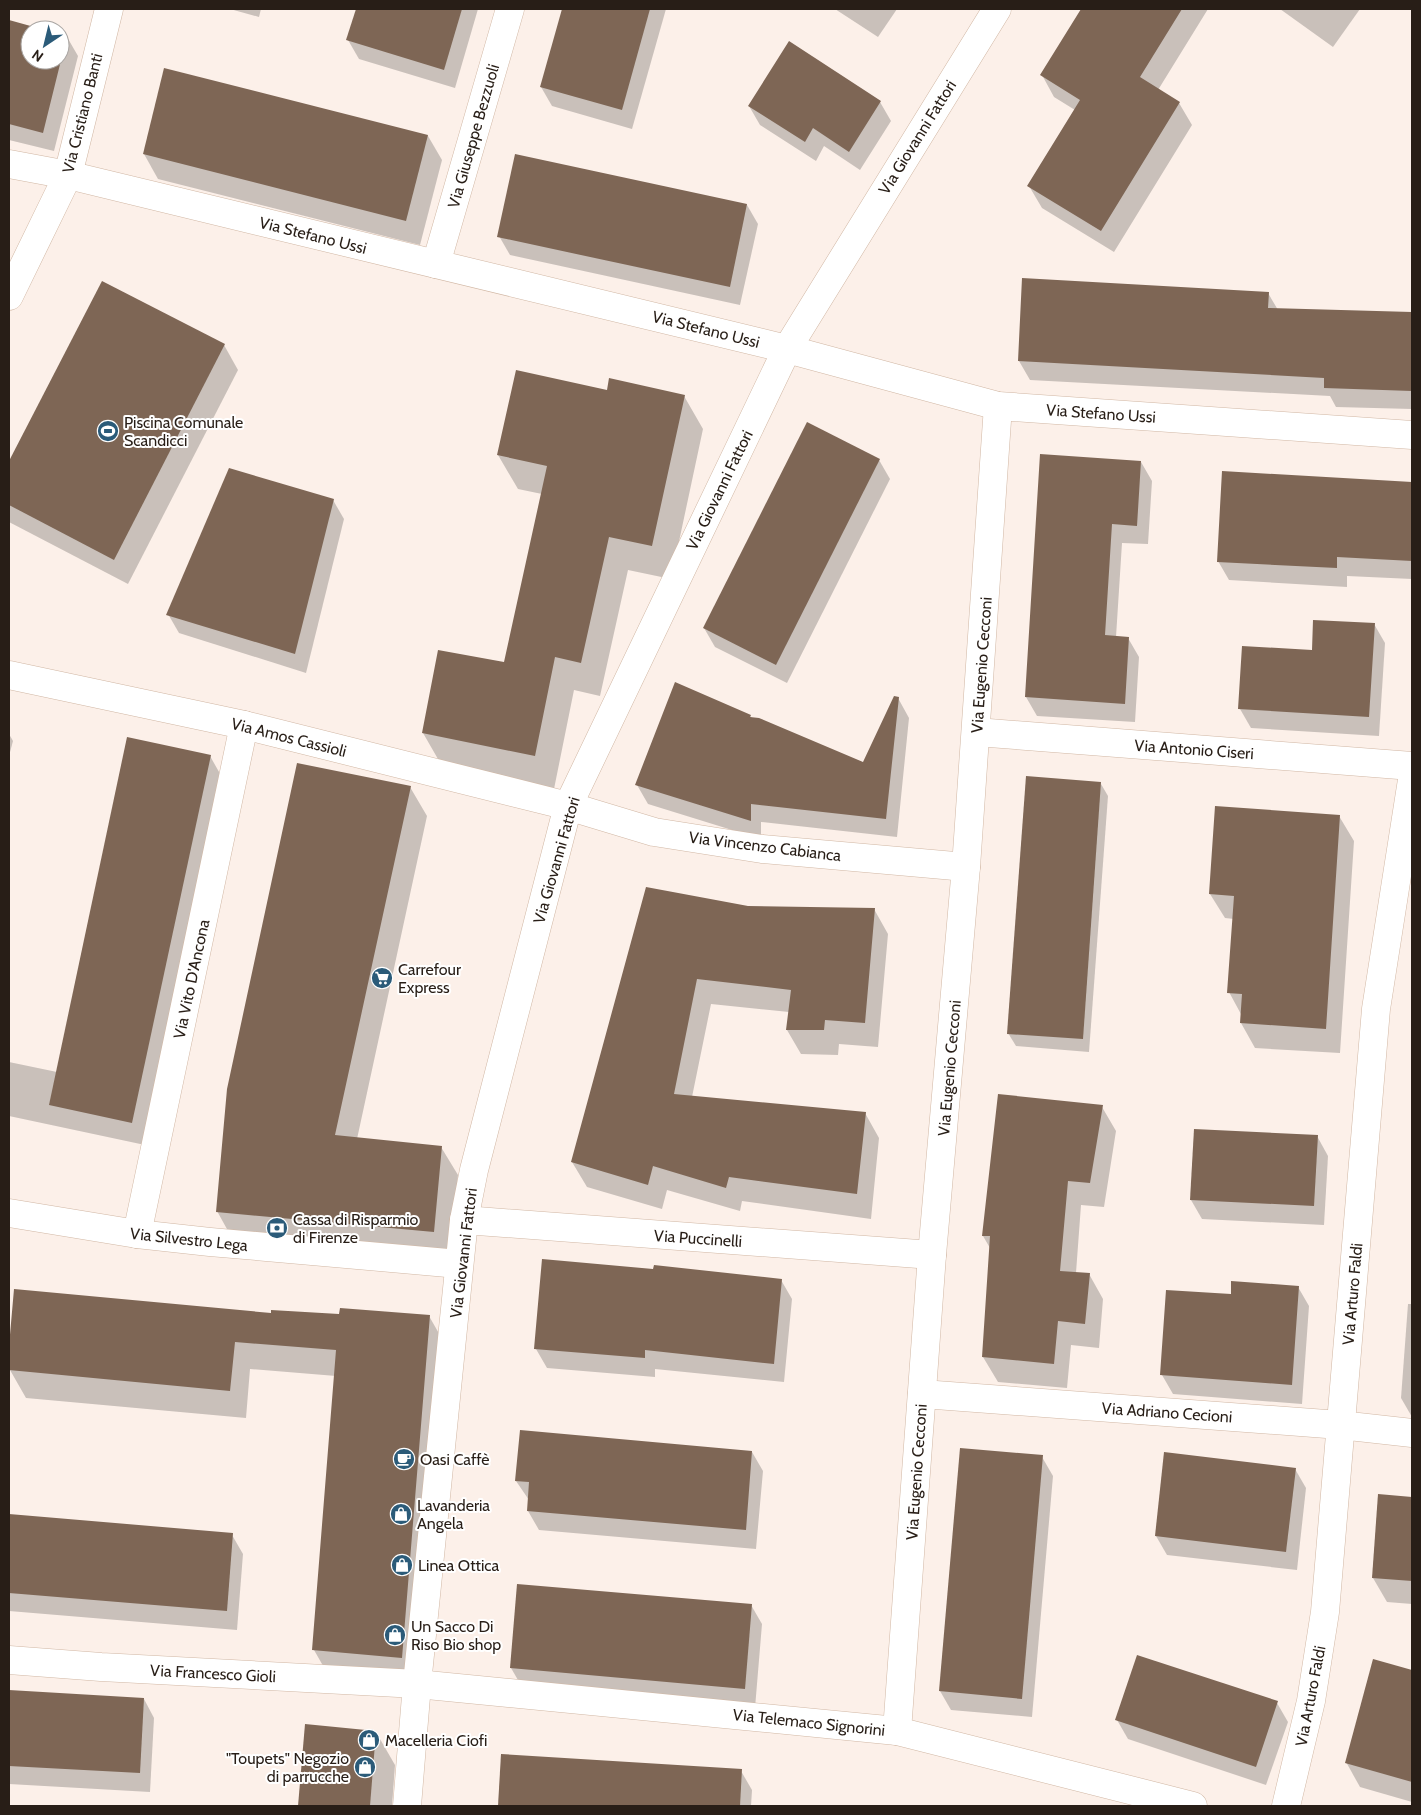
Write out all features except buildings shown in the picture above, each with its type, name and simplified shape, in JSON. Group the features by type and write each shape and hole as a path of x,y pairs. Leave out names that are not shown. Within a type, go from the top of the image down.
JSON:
{"street":[{"name":"Via Cristiano Banti","path":"9,296 68,176 109,9"},
{"name":"Via Giuseppe Bezzuoli","path":"436,264 510,9"},
{"name":"Via Giovanni Fattori","path":"407,1806 417,1684 464,1220 474,1170 568,806 787,349 997,9"},
{"name":"Via Stefano Ussi","path":"9,164 68,176 787,349 998,406 1412,435"},
{"name":"Via Eugenio Cecconi","path":"897,1731 932,1255 966,867 998,406"},
{"name":"Via Amos Cassioli","path":"9,675 244,725 568,806"},
{"name":"Via Vito D'Ancona","path":"138,1234 244,725"},
{"name":"Via Antonio Ciseri","path":"976,732 1412,766"},
{"name":"Via Arturo Faldi","path":"1286,1806 1311,1702 1325,1612 1376,1009 1412,780"},
{"name":"Via Vincenzo Cabianca","path":"568,806 654,832 762,849 966,867"},
{"name":"Via Silvestro Lega","path":"9,1213 138,1234 460,1264"},
{"name":"Via Puccinelli","path":"464,1220 932,1255"},
{"name":"Via Adriano Cecioni","path":"922,1394 1340,1425 1412,1433"},
{"name":"Via Francesco Gioli","path":"9,1660 101,1667 417,1684"},
{"name":"Via Telemaco Signorini","path":"417,1684 897,1731 1193,1806"}],"place":[{"name":"Piscina Comunale Scandicci","path":"108,431"},
{"name":"Carrefour Express","path":"382,978"},
{"name":"Cassa di Risparmio di Firenze","path":"277,1228"},
{"name":"Oasi Caffè","path":"404,1459"},
{"name":"Lavanderia Angela","path":"401,1514"},
{"name":"Linea Ottica","path":"402,1565"},
{"name":"Un Sacco Di Riso Bio shop","path":"395,1635"},
{"name":"Macelleria Ciofi","path":"369,1740"},
{"name":"\"Toupets\" Negozio di parrucche","path":"365,1767"}]}
